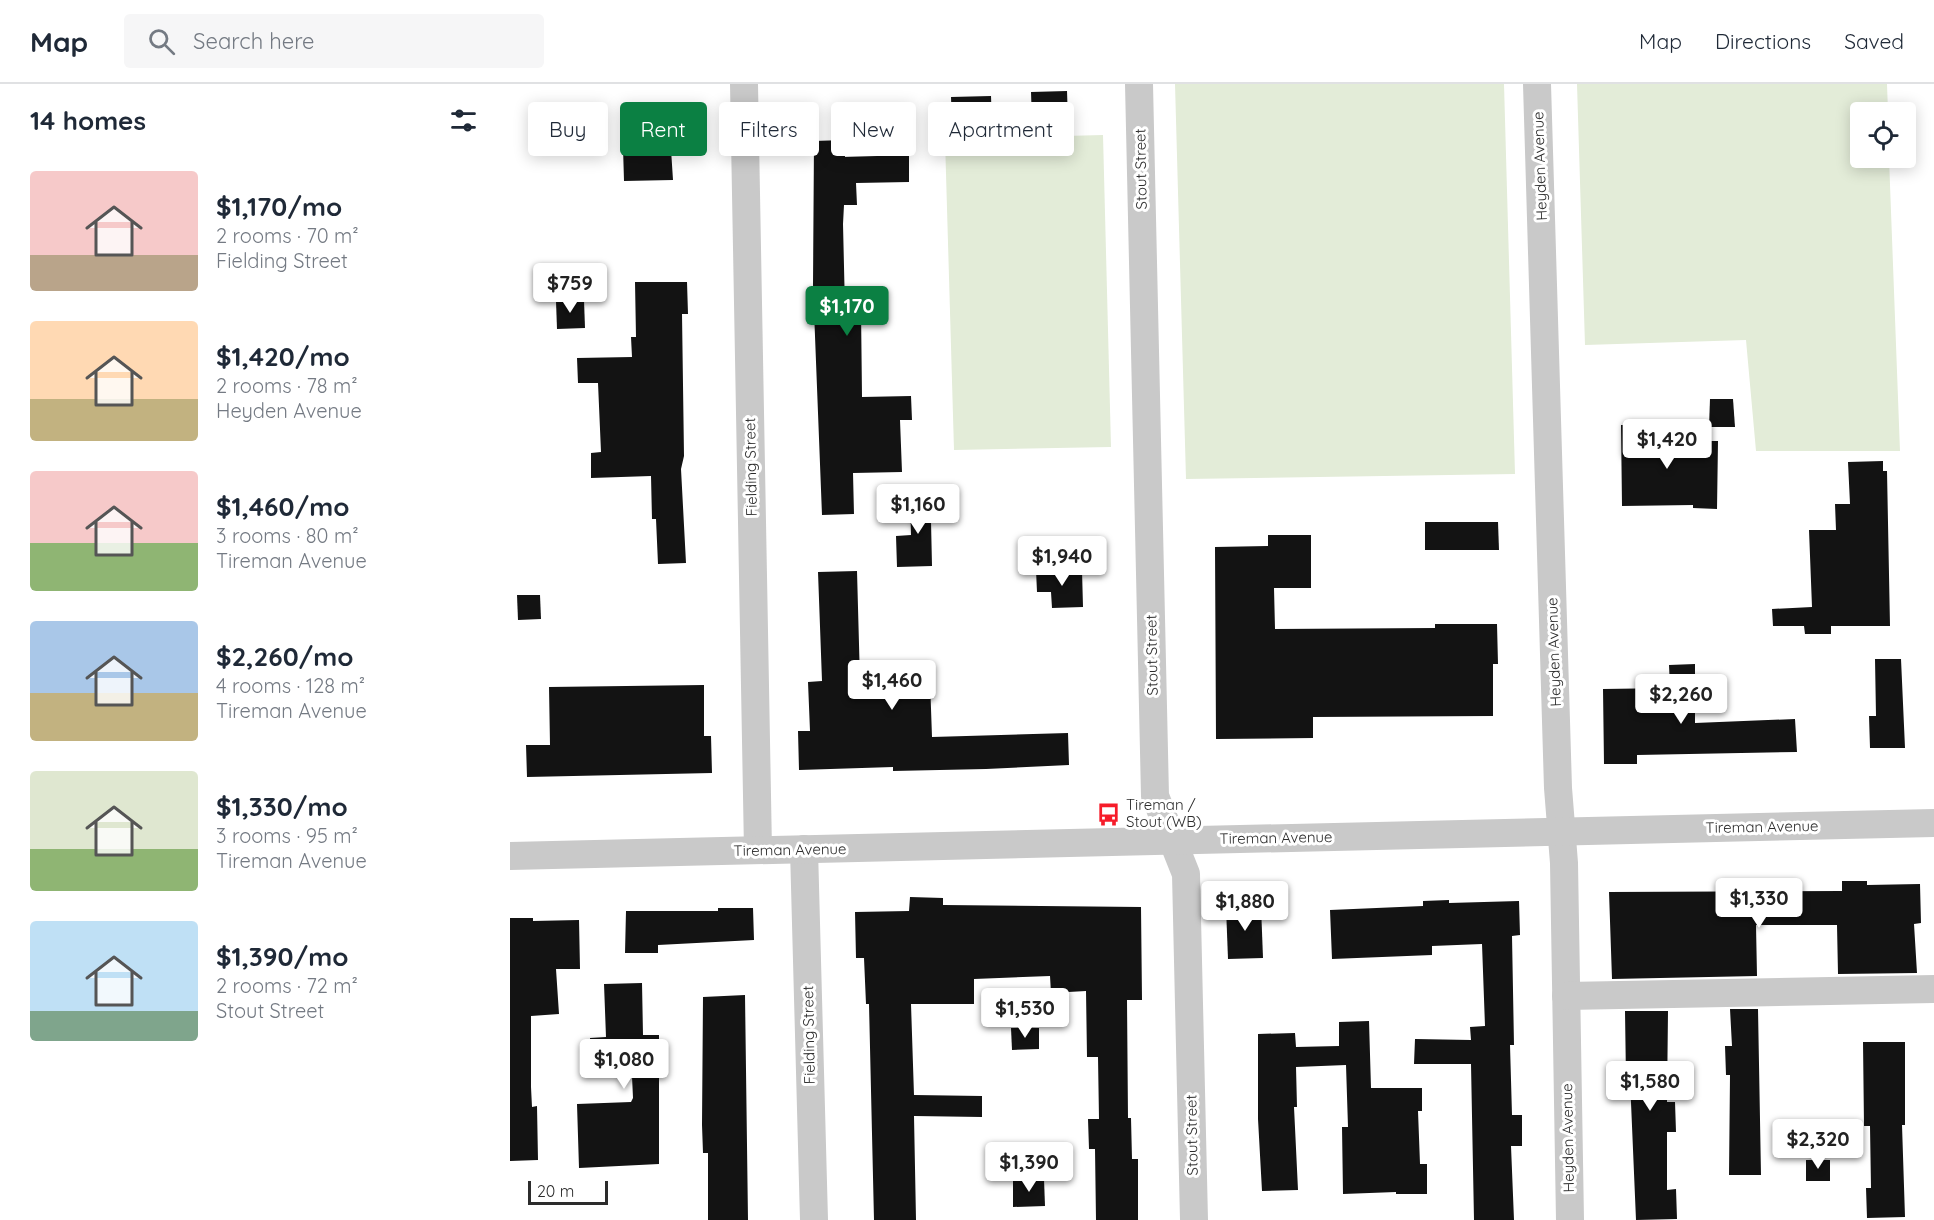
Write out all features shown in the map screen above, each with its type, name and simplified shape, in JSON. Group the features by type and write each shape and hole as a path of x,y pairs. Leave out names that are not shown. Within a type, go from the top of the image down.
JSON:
{"street":[{"name":"Fielding Street","path":"744,84 758,850"},
{"name":"Stout Street","path":"1139,84 1155,796 1186,874 1194,1220"},
{"name":"Heyden Avenue","path":"1537,84 1558,788 1562,832 1570,1220"},
{"name":"Tireman Avenue","path":"510,856 1934,823"},
{"name":"Fielding Street","path":"804,849 814,1220"},
{"path":"1566,996 1934,989"}],"green space":[{"path":"1175,84 1504,84 1515,474 1186,479"},
{"path":"1577,84 1887,84 1888,102 1850,102 1850,168 1889,168 1900,451 1756,451 1746,340 1585,345"},
{"path":"1103,135 1111,447 954,450 945,156 1074,156 1074,136"}],"building":[{"path":"1067,91 1067,102 1031,102 1031,92"},
{"path":"991,96 991,102 951,102 951,97"},
{"path":"831,140 831,156 909,156 909,182 856,183 857,205 844,205 845,309 861,309 862,397 911,396 912,420 900,420 902,472 853,473 854,514 822,515 813,285 814,156 819,156 819,141"},
{"path":"623,156 671,156 673,180 624,181"},
{"path":"635,282 687,282 688,314 682,314 684,456 681,469 686,563 658,564 656,519 652,519 651,476 591,478 591,453 601,452 598,383 578,383 577,358 632,357 631,337 636,337"},
{"path":"584,300 585,328 557,329 556,301"},
{"path":"1710,399 1733,399 1735,427 1709,427"},
{"path":"1621,425 1656,425 1656,441 1718,441 1717,509 1693,508 1693,505 1622,506"},
{"path":"1883,461 1883,471 1887,471 1890,626 1831,626 1831,634 1805,634 1804,626 1773,626 1772,609 1812,607 1809,530 1836,530 1835,504 1850,504 1848,462"},
{"path":"935,497 936,521 931,521 932,566 897,567 896,536 911,535 910,498"},
{"path":"1425,522 1498,522 1499,550 1425,550"},
{"path":"1268,535 1311,535 1311,588 1274,588 1275,629 1435,628 1435,624 1497,624 1498,664 1493,664 1493,716 1313,717 1313,738 1216,739 1215,547 1268,546"},
{"path":"1036,570 1082,570 1083,607 1052,608 1051,592 1037,592"},
{"path":"857,571 860,681 930,680 932,737 1068,733 1069,765 893,771 893,767 799,770 798,731 810,731 808,682 822,681 818,572"},
{"path":"517,595 540,595 541,619 518,620"},
{"path":"1875,659 1901,659 1905,748 1870,748 1869,716 1876,716"},
{"path":"1695,664 1695,723 1795,719 1797,752 1637,755 1637,764 1604,764 1603,689 1670,688 1669,665"},
{"path":"704,685 704,736 711,736 712,773 527,777 526,745 550,745 549,687"},
{"path":"1842,881 1867,881 1867,885 1920,884 1921,923 1914,924 1917,973 1838,974 1837,925 1756,925 1757,976 1612,979 1609,892 1842,891"},
{"path":"910,897 943,898 943,905 1141,907 1142,1000 1127,1000 1128,1118 1131,1118 1132,1159 1138,1159 1138,1220 1096,1220 1095,1149 1089,1149 1088,1119 1099,1119 1098,1057 1087,1057 1086,991 1051,993 1050,976 974,979 974,1004 911,1004 914,1095 982,1096 982,1117 914,1116 916,1220 874,1220 869,1004 866,1004 864,958 856,958 855,912 909,911"},
{"path":"1449,900 1449,903 1519,901 1520,935 1512,936 1514,1045 1510,1045 1512,1115 1522,1115 1522,1146 1511,1146 1514,1220 1474,1220 1471,1064 1414,1064 1415,1039 1471,1040 1470,1027 1485,1026 1482,944 1432,946 1432,955 1332,959 1330,910 1423,906 1423,901"},
{"path":"1261,906 1263,958 1228,959 1226,907"},
{"path":"718,908 753,908 754,940 658,945 658,953 625,953 626,911 718,911"},
{"path":"510,918 533,918 533,921 579,920 580,969 556,969 559,1014 531,1016 531,1087 532,1107 537,1106 538,1160 510,1161"},
{"path":"642,983 643,1035 659,1035 659,1164 579,1168 577,1104 631,1102 633,1098 631,1055 591,1056 590,1038 606,1037 604,984"},
{"path":"745,995 748,1220 708,1220 708,1153 703,1153 702,1125 703,997"},
{"path":"1730,1009 1758,1009 1761,1175 1729,1175 1730,1075 1726,1075 1725,1046 1732,1046"},
{"path":"1625,1011 1668,1011 1667,1102 1675,1102 1676,1132 1667,1132 1667,1190 1676,1189 1677,1219 1636,1220 1630,1079 1626,1079"},
{"path":"1369,1021 1371,1088 1422,1088 1422,1111 1418,1111 1420,1164 1427,1164 1427,1194 1396,1194 1396,1192 1343,1194 1342,1127 1348,1127 1346,1065 1296,1067 1297,1107 1294,1107 1298,1190 1262,1191 1258,1119 1258,1034 1295,1033 1296,1047 1339,1046 1339,1022"},
{"path":"1011,1028 1039,1028 1039,1049 1012,1050"},
{"path":"1863,1042 1905,1042 1905,1125 1902,1125 1905,1217 1867,1218 1866,1188 1871,1188 1870,1126 1864,1126"},
{"path":"1806,1160 1830,1160 1830,1181 1806,1181"},
{"path":"1013,1179 1044,1179 1045,1206 1013,1207"}],"place":[{"name":"Tireman / Stout (WB)","path":"1108,814"}]}
